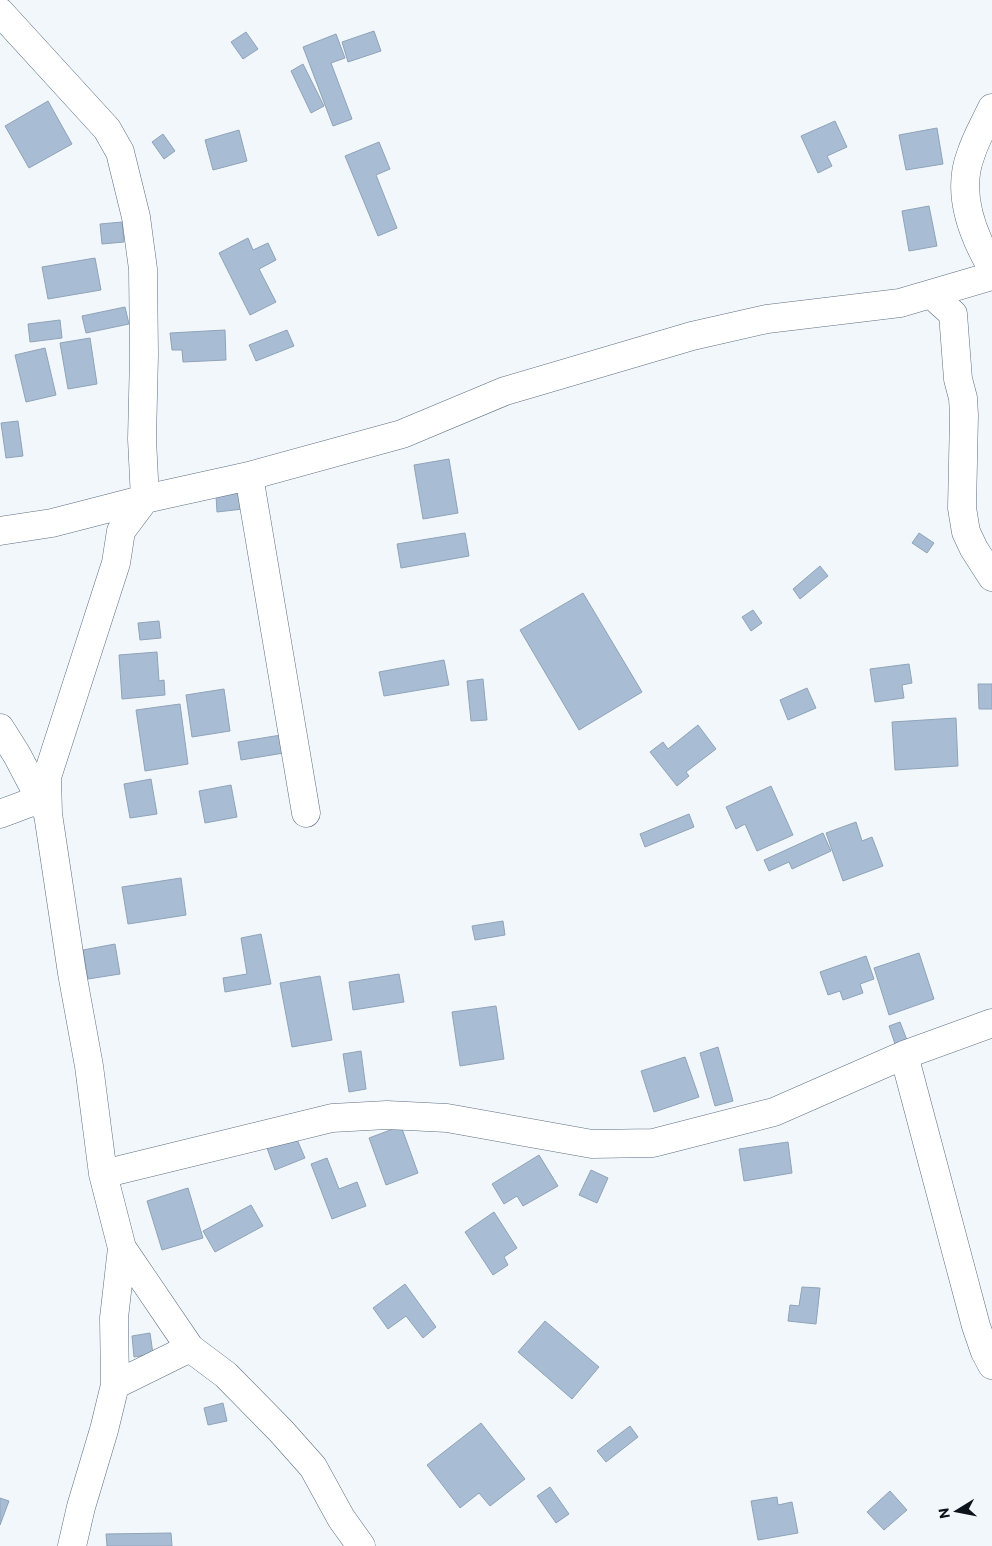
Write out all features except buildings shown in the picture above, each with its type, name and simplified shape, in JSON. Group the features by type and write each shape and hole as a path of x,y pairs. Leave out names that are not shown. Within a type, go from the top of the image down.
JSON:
{"street":[{"path":"0,12 106,130 120,152 136,217 143,270 144,355 142,439 145,499 121,531 116,563 47,777 44,806 89,1066 104,1174 122,1248 114,1318 115,1385 72,1546"},
{"path":"988,252 970,218 964,185 970,155 992,108"},
{"path":"0,531 52,523 145,499 250,476 402,434 505,391 692,336 767,319 900,303 992,276"},
{"path":"930,294 952,314 958,378 963,398 964,414 962,508 966,532 974,549 992,577"},
{"path":"900,303 952,314"},
{"path":"250,476 306,814"},
{"path":"0,728 44,806"},
{"path":"0,814 44,806"},
{"path":"104,1174 332,1118 386,1115 447,1118 592,1144 654,1143 774,1112 904,1055 992,1023"},
{"path":"904,1055 976,1326 985,1352 992,1365"},
{"path":"122,1248 190,1348 226,1376 281,1431 313,1467 341,1518 361,1546"},
{"path":"115,1385 190,1348"}]}
